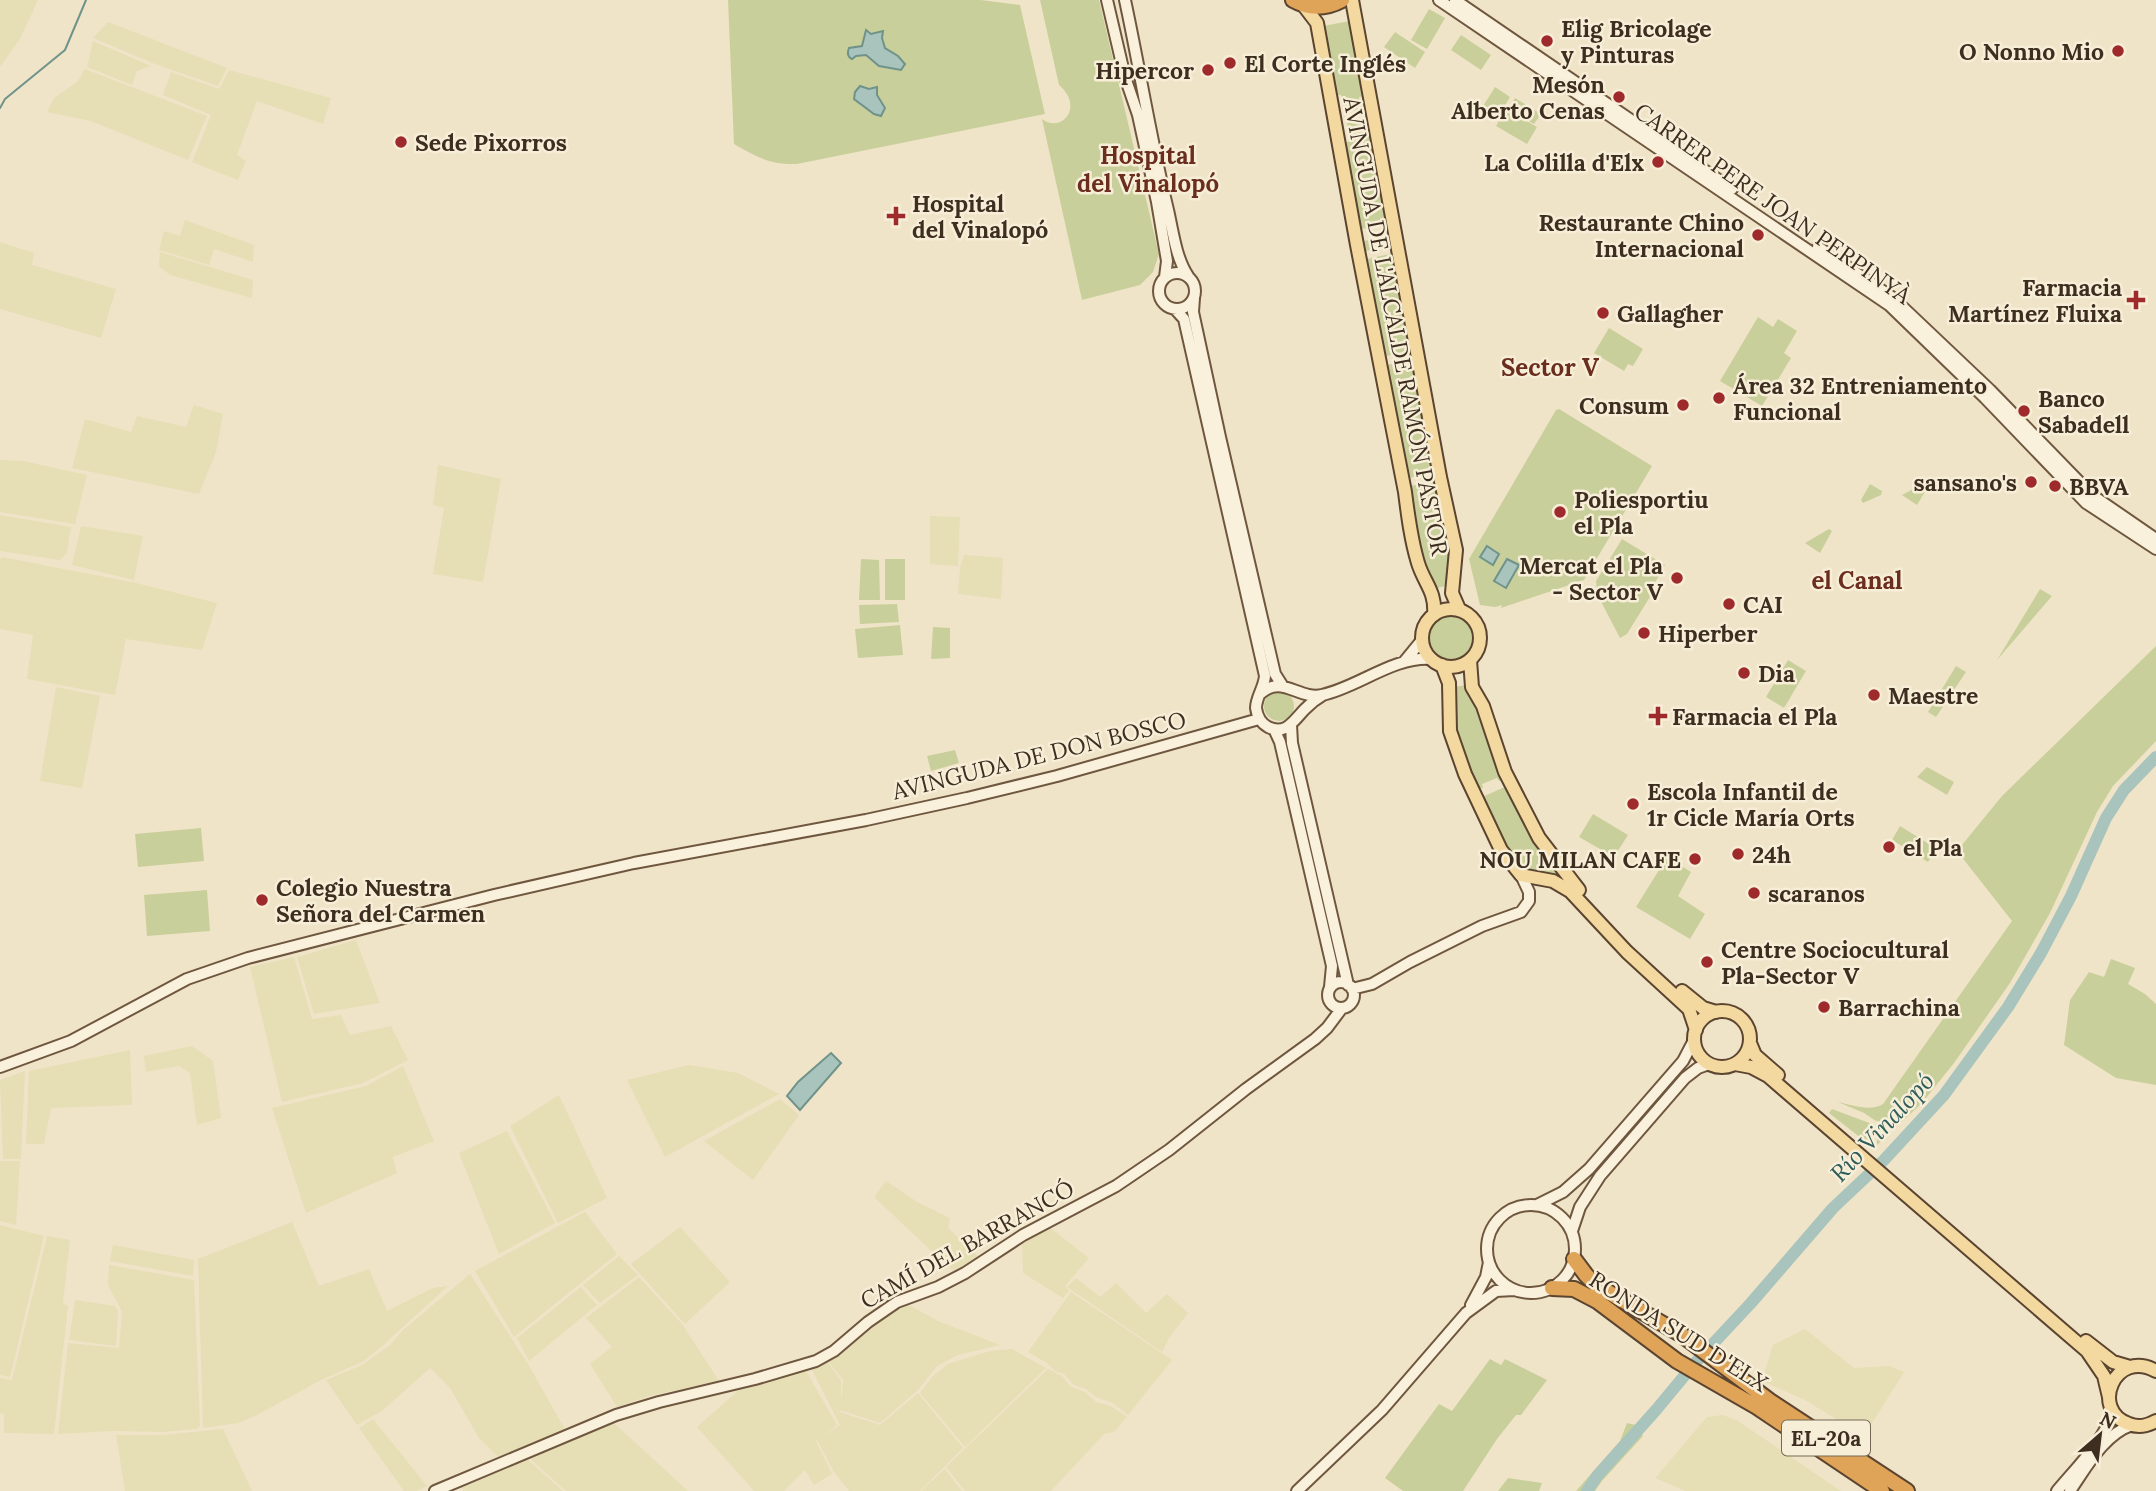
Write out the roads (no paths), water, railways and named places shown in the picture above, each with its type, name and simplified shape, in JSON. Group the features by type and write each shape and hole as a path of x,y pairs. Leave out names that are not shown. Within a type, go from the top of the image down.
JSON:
{"highway":[{"path":"1299,3 1325,7 1342,0"},
{"name":"RONDA SUD D'ELX","path":"1574,1259 1595,1284 1698,1346 1746,1383 1907,1491"},
{"name":"RONDA SUD D'ELX","path":"1552,1288 1574,1289 1586,1294 1696,1373 1757,1407 1882,1491"}],"main road":[{"path":"1107,0 1125,77 1138,115 1155,193 1167,261 1165,277 1159,285 1160,297 1184,319 1265,676 1256,706 1259,719 1268,727 1280,729 1295,721 1311,703 1323,695 1404,662 1437,662 1457,666 1469,660 1478,645 1479,636 1472,619 1459,609 1445,610 1434,615 1423,630 1422,640 1427,653 1437,662 1449,683 1450,730 1465,774 1501,850 1521,875 1529,892 1527,907 1521,912 1488,923 1372,984 1350,987 1341,982 1330,987"},
{"path":"1125,0 1163,190 1180,259 1195,286 1194,318 1274,667 1282,685"},
{"name":"AVINGUDA DE L'ALCALDE RAMÓN PASTOR","path":"1352,0 1440,477 1456,550 1452,593 1459,609"},
{"name":"CARRER PERE JOAN PERPINYÀ","path":"1439,0 1889,305 1985,398 2086,503 2156,549"},
{"name":"CARRER PERE JOAN PERPINYÀ","path":"1455,0 1893,298 1990,390 2092,495 2156,539"},
{"name":"AVINGUDA DE L'ALCALDE RAMÓN PASTOR","path":"1299,3 1317,23 1408,516 1419,566 1434,598 1434,615"},
{"path":"1165,277 1177,272 1188,276"},
{"path":"1175,309 1185,307 1194,298"},
{"path":"1404,662 1422,640"},
{"path":"1469,660 1472,687 1483,706 1505,772 1543,844 1577,888 1641,956 1696,1003 1716,1012 1731,1013 1743,1020 1749,1031 1755,1055 1858,1150"},
{"path":"1261,694 1270,686 1282,685 1311,696 1323,695"},
{"path":"1294,691 1300,703 1292,743 1352,1001 1342,1008 1330,1002"},
{"name":"AVINGUDA DE DON BOSCO","path":"0,1067 71,1041 187,979 248,958 482,898 634,863 967,798 1057,776 1259,719"},
{"path":"1274,729 1280,742 1331,960 1329,1024"},
{"path":"1521,875 1553,881 1570,891 1635,960 1689,1009 1693,1017 1698,1054 1709,1064 1751,1067 1768,1076 2104,1356 2113,1362 2156,1371"},
{"name":"CAMÍ DEL BARRANCÓ","path":"435,1491 617,1415 816,1361 897,1302 956,1278 1023,1235 1116,1186 1170,1150 1246,1089 1315,1039 1342,1008"},
{"path":"1297,1491 1382,1410 1466,1313 1486,1277 1489,1261 1488,1238 1498,1220 1518,1207 1536,1205 1563,1192 1589,1169 1683,1061 1704,1018 1716,1012"},
{"path":"1735,1064 1745,1055 1750,1043"},
{"path":"1572,1231 1580,1207 1600,1176 1685,1078 1709,1064"},
{"path":"1897,1183 2087,1351 2104,1376 2113,1412 2118,1418 2132,1425"},
{"path":"1536,1205 1558,1213 1572,1231 1576,1248 1570,1271 1552,1288"},
{"path":"1489,1261 1498,1278 1514,1290"},
{"name":"EL-20a","path":"1514,1290 1533,1293 1552,1288"},
{"path":"1466,1313 1496,1291 1514,1290"},
{"path":"2109,1397 2112,1381 2117,1375 2134,1366 2156,1360"},
{"path":"2057,1491 2105,1430 2113,1412"},
{"path":"2070,1491 2108,1441 2123,1428 2153,1424"},
{"path":"1289,1491 1356,1435"}],"water":[{"path":"866,30 871,34 883,31 885,48 905,64 901,70 879,66 866,55 852,59 850,57 849,48 862,46"},
{"path":"860,86 869,89 877,87 877,95 885,108 881,116 854,99"},
{"path":"1487,546 1499,554 1493,565 1480,557"},
{"path":"1507,559 1519,565 1506,588 1494,581"},
{"path":"831,1053 841,1063 800,1110 787,1096 798,1082"}],"waterway":[{"path":"0,108 5,99 65,50 86,0"},
{"name":"Río Vinalopó","path":"1587,1491 1695,1363 1833,1208 1884,1160 1944,1095 2008,1007 2041,953 2071,896 2106,818 2124,790 2156,757"}],"place":[{"name":"Elig Bricolage y Pinturas","path":"1547,41"},
{"name":"O Nonno Mio","path":"2118,51"},
{"name":"El Corte Inglés","path":"1230,63"},
{"name":"Hipercor","path":"1208,70"},
{"name":"Mesón Alberto Cenas","path":"1619,97"},
{"name":"Sede Pixorros","path":"401,142"},
{"name":"La Colilla d'Elx","path":"1658,162"},
{"name":"Hospital del Vinalopó","path":"896,216"},
{"name":"Restaurante Chino Internacional","path":"1758,235"},
{"name":"Farmacia Martínez Fluixa","path":"2136,300"},
{"name":"Gallagher","path":"1603,313"},
{"name":"Área 32 Entreniamento Funcional","path":"1719,398"},
{"name":"Consum","path":"1683,405"},
{"name":"Banco Sabadell","path":"2024,411"},
{"name":"sansano's","path":"2031,482"},
{"name":"BBVA","path":"2055,486"},
{"name":"Poliesportiu el Pla","path":"1560,512"},
{"name":"Mercat el Pla - Sector V","path":"1677,578"},
{"name":"CAI","path":"1729,604"},
{"name":"Hiperber","path":"1644,633"},
{"name":"Dia","path":"1744,673"},
{"name":"Maestre","path":"1874,695"},
{"name":"Farmacia el Pla","path":"1658,716"},
{"name":"Escola Infantil de 1r Cicle María Orts","path":"1633,804"},
{"name":"el Pla","path":"1889,847"},
{"name":"24h","path":"1738,854"},
{"name":"NOU MILAN CAFE","path":"1695,859"},
{"name":"scaranos","path":"1754,893"},
{"name":"Colegio Nuestra Señora del Carmen","path":"262,900"},
{"name":"Centre Sociocultural Pla-Sector V","path":"1707,962"},
{"name":"Barrachina","path":"1824,1007"}],"district":[{"name":"Hospital del Vinalopó","path":"1148,169"},
{"name":"Sector V","path":"1550,367"},
{"name":"el Canal","path":"1857,580"}]}
